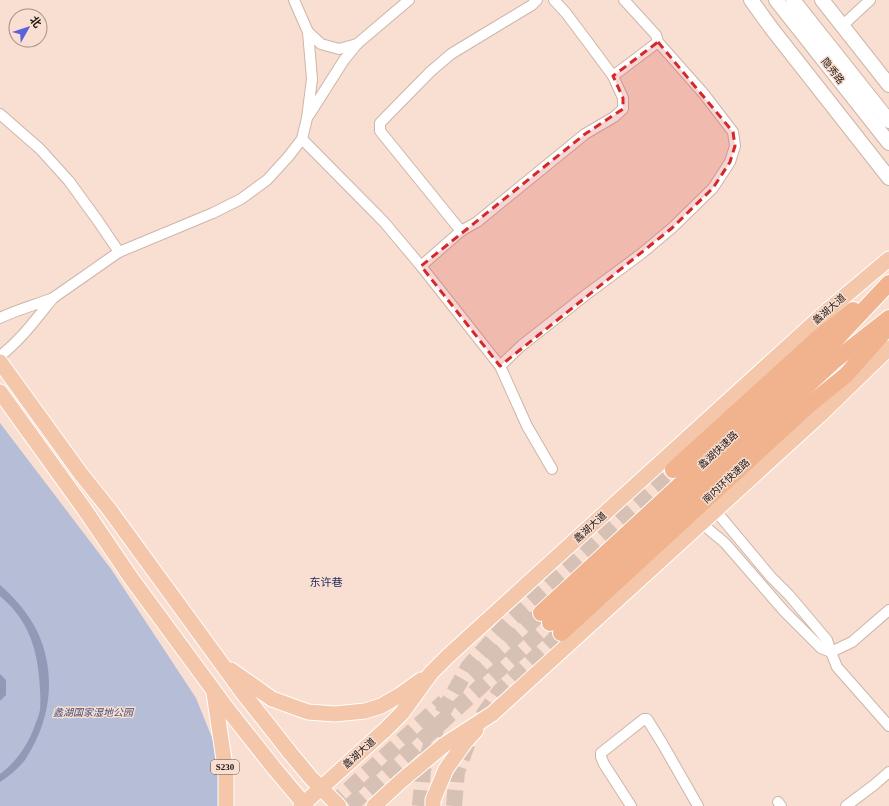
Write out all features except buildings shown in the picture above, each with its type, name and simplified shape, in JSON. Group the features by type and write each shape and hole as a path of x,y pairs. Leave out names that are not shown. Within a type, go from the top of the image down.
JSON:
{"highway":[{"path":"673,470 818,338 889,282"},
{"name":"蠡湖快速路","path":"551,623 827,349 889,282"},
{"name":"蠡湖快速路","path":"551,623 833,362 889,318"},
{"name":"南内环快速路","path":"551,623 846,375 889,326"}],"main road":[{"path":"751,0 889,178"},
{"name":"隐秀路","path":"776,0 889,142"},
{"name":"隐秀路","path":"793,0 889,121"},
{"path":"822,0 889,85"},
{"name":"蠡湖大道","path":"303,805 385,730 402,712 431,673 448,656 827,311 889,259"},
{"path":"433,806 433,800 446,769 466,741 492,714 819,416 889,348"},
{"path":"0,362 243,693 286,748 338,806"},
{"path":"0,392 86,510 131,578 214,690 303,805"},
{"path":"220,662 272,699 308,712 335,714 365,711 381,706 400,695 431,673"},
{"name":"S230","path":"214,690 226,773 226,806"},
{"path":"374,806 444,745 492,714"}],"street":[{"path":"0,318 53,298 119,252 213,213 241,198 268,180 302,139 307,118 312,79 308,32 294,0"},
{"path":"307,118 344,60 357,44 409,0"},
{"path":"461,231 380,131 380,123 430,72 451,54 532,5 537,0"},
{"path":"421,266 461,231 477,222 585,134 614,118 623,109 623,98 613,76 566,13 554,0"},
{"path":"500,366 521,346 641,254 672,228 713,188 730,162 735,146 733,132 704,94 658,42 656,35 624,0"},
{"path":"842,26 870,0"},
{"path":"308,32 321,44 339,49 357,44"},
{"path":"613,76 658,42"},
{"path":"0,114 40,149 70,181 119,252"},
{"path":"302,139 384,222 421,266 500,366 527,426 552,469"},
{"path":"0,356 10,349 22,337 53,298"},
{"path":"715,510 771,577 789,595 827,640 837,667 889,726"},
{"path":"701,523 724,543 784,611 821,648 831,652 852,642 889,610"},
{"path":"631,806 604,764 601,753 644,719 647,719 698,806"},
{"path":"846,806 874,786 889,772"}],"highlighted area":[{"path":"658,42 733,132 735,146 730,162 713,188 672,228 500,366 421,266 585,134 623,109 623,98 613,76"}],"green space":[{"name":"蠡湖国家湿地公园","path":"0,423 111,569 196,698 219,755 219,806 0,806"}],"shaded area":[{"path":"0,585 21,607 38,633 47,662 49,692 43,721 31,750 25,760 0,782 0,774 17,758 32,732 40,710 40,685 38,664 28,632 17,613 0,596"},
{"path":"0,674 6,680 6,695 0,701"}],"tunnel":[{"path":"420,806 423,770 440,717 469,666 508,623 673,470"},
{"path":"472,677 541,613"},
{"path":"350,806 550,623"},
{"path":"454,806 457,772 472,731 500,691 561,633"},
{"path":"331,806 444,702"}],"district":[{"name":"东许巷","path":"326,582"}]}
